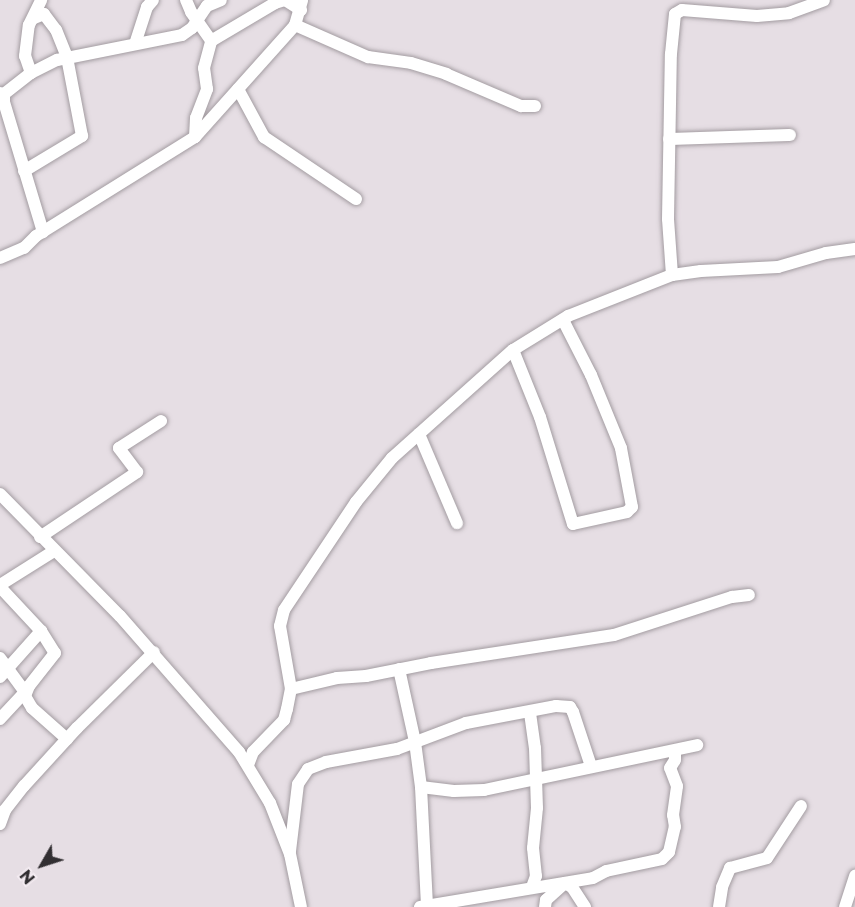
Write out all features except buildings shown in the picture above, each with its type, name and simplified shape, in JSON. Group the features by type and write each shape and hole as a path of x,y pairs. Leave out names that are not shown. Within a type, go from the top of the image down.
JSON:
{"street":[{"path":"31,73 25,56 29,25 41,0"},
{"path":"135,44 147,7 153,0"},
{"path":"186,0 211,41"},
{"path":"43,232 2,94 31,73 67,57 177,36 192,28 194,16 207,6 221,0"},
{"path":"0,258 24,248 43,232 195,137 295,25 301,5 285,0 274,1 211,41 204,68 207,89 196,118 195,137"},
{"path":"672,275 668,219 671,54 675,14 682,10 757,16 789,13 824,0"},
{"path":"24,171 82,136 67,57 50,20 44,14 34,18"},
{"path":"295,25 368,57 411,63 446,74 521,105 535,106"},
{"path":"238,89 264,137 356,199"},
{"path":"669,139 790,135"},
{"path":"248,765 253,752 284,720 291,688 280,627 284,610 356,502 392,458 513,350 563,320 620,294 672,275 778,267 826,253 855,249"},
{"path":"513,350 540,417 573,524 627,512 632,507 621,448 591,375 563,320"},
{"path":"40,537 137,472 119,448 161,421"},
{"path":"419,434 457,523"},
{"path":"0,494 154,652 248,765 270,803 290,854 301,907"},
{"path":"0,719 25,692 55,653 41,631 0,586 54,551"},
{"path":"291,688 337,678 614,635 732,597 749,595"},
{"path":"41,631 2,668 25,692 32,708 67,739"},
{"path":"0,824 5,810 24,786 67,739 154,652"},
{"path":"399,669 416,742 421,787 424,906 532,886 565,883 662,859 669,852 675,827 673,815 676,786 669,768 675,760 675,751"},
{"path":"290,854 298,783 308,769 326,762 398,749 466,723 530,713 556,706 570,707 591,766"},
{"path":"530,713 537,807 532,848 536,876 532,886"},
{"path":"421,787 454,791 484,790 697,745"},
{"path":"718,907 722,887 730,868 767,858 801,806"},
{"path":"845,907 855,876"},
{"path":"545,907 546,900 565,883"},
{"path":"565,883 573,887 585,907"}]}
